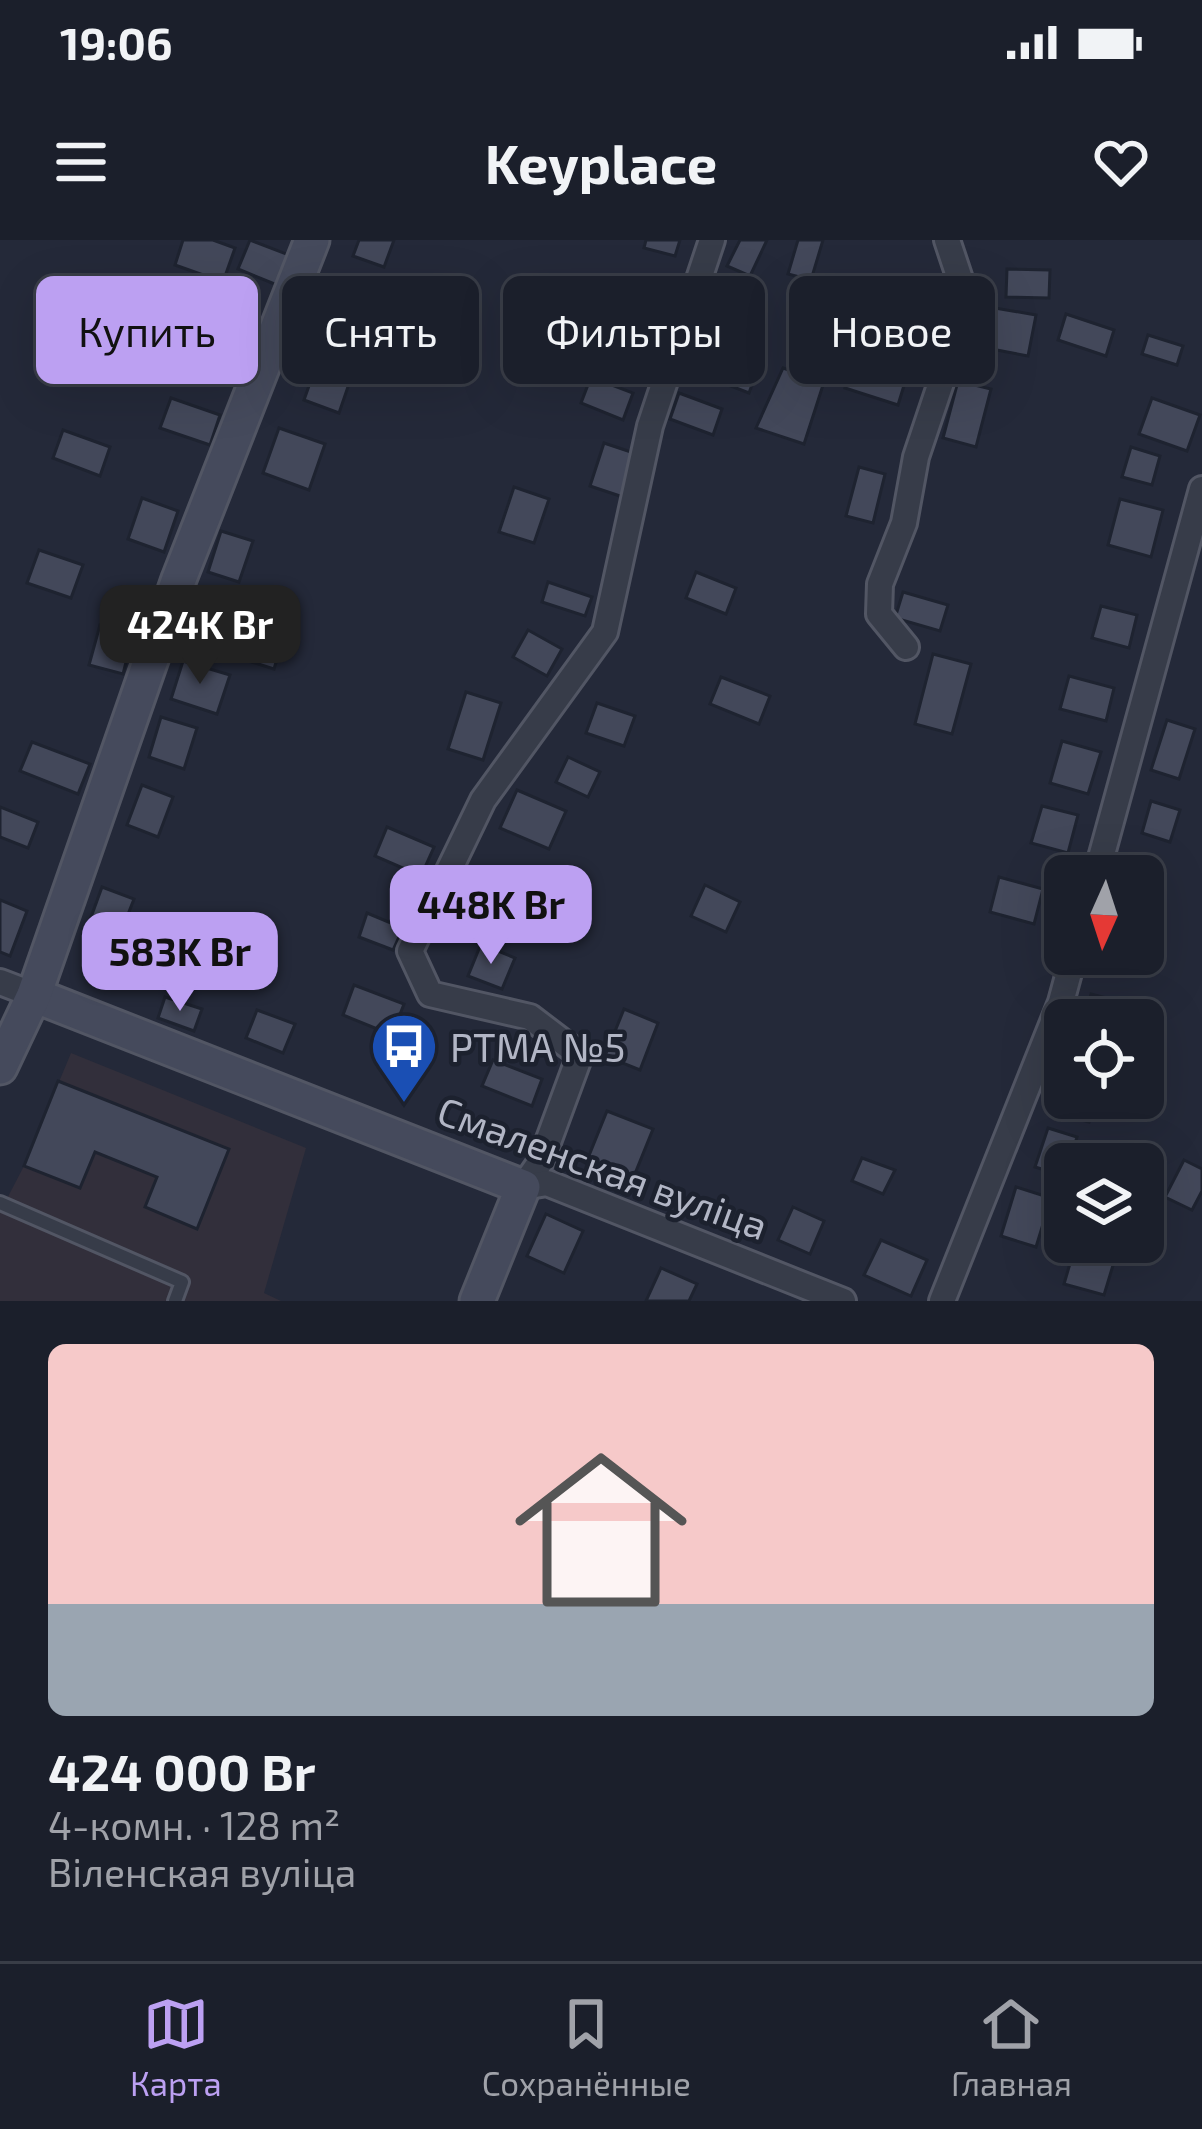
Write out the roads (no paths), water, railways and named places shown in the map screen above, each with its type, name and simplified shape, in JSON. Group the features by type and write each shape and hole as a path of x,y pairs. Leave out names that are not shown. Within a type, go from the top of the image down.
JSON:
{"street":[{"path":"0,1067 34,995 178,579 312,240"},
{"path":"477,1301 523,1187 541,1161 580,1055 530,1017 430,994 410,951 483,800 605,632 650,426 712,240"},
{"path":"907,647 879,614 880,584 904,523 916,457 959,329 961,282 947,240"},
{"path":"1102,855 1202,489"},
{"path":"942,1301 1068,975"},
{"name":"Смаленская вуліца","path":"0,982 523,1187 547,1183 843,1301"}],"lane":[{"path":"0,1203 182,1282 175,1301"}],"place":[{"name":"РТМА №5","path":"404,1105"}]}
